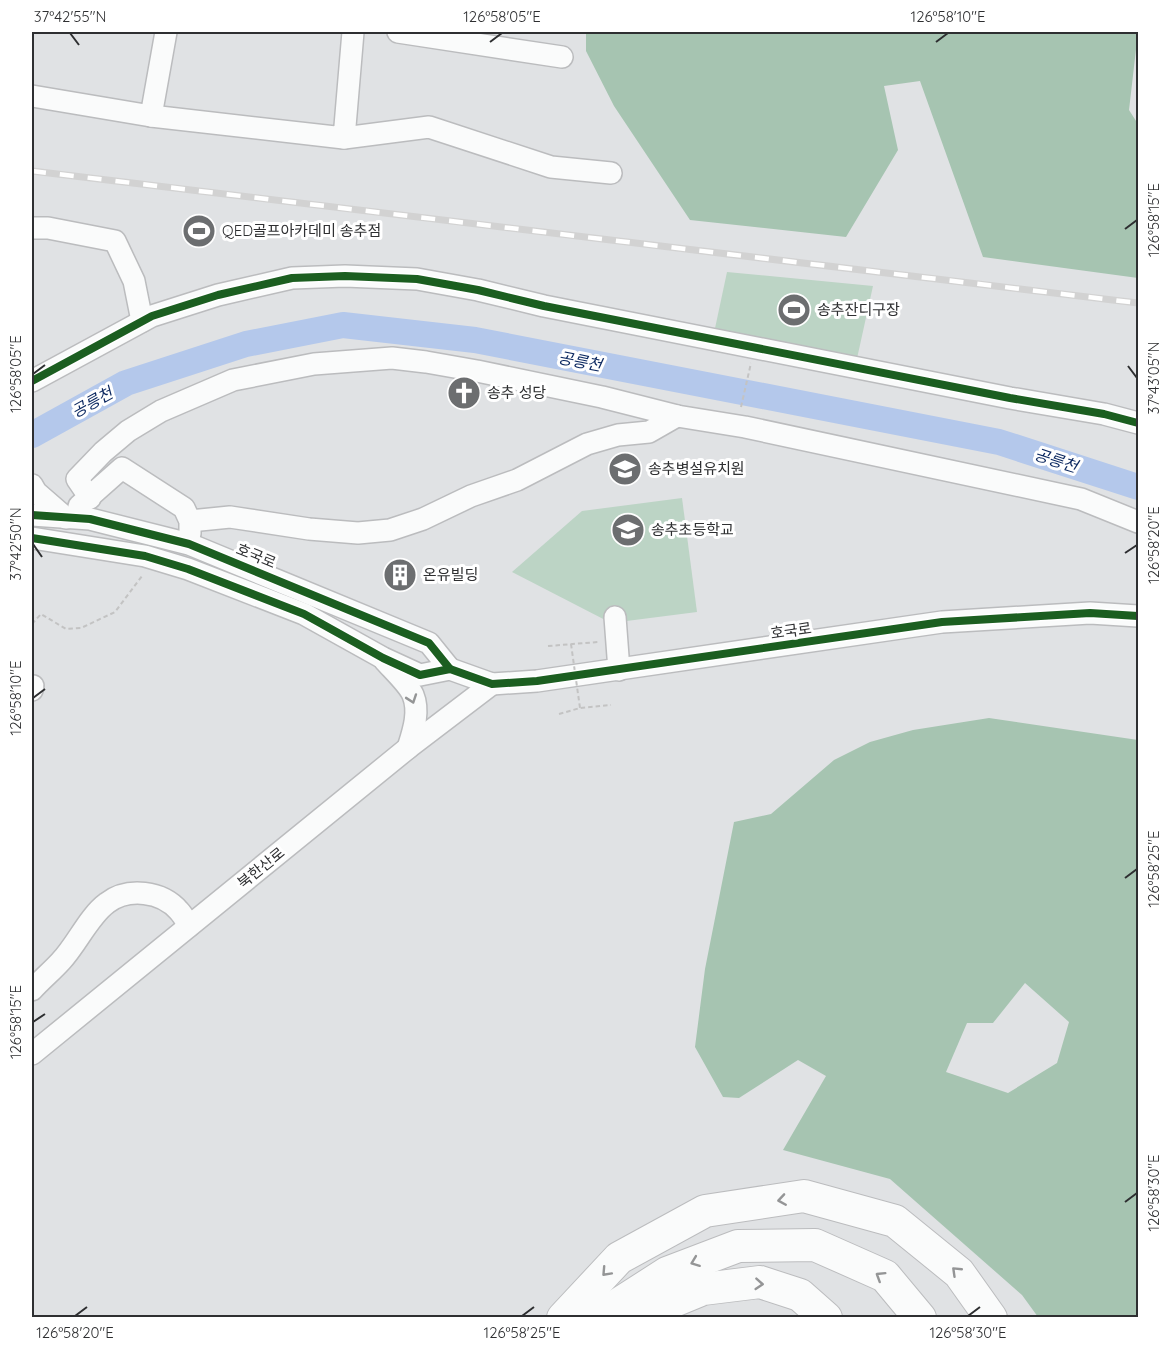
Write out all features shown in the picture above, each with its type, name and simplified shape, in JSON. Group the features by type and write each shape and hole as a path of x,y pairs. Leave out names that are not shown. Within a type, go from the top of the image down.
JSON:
{"highway":[{"path":"563,1317 619,1258 705,1211 804,1196 895,1221 959,1273 991,1317"},
{"path":"597,1317 667,1273 738,1246 815,1245 885,1276 920,1317"},
{"path":"645,1317 657,1308 703,1289 760,1282 800,1295 826,1317"}],"street":[{"path":"151,116 166,32"},
{"path":"344,138 353,32"},
{"path":"398,32 562,57"},
{"path":"32,96 151,116 344,138 429,127 551,167 611,173"},
{"path":"32,228 48,228 115,241 134,281 142,321"},
{"path":"32,381 152,316 218,295 292,278 345,276 417,279 1010,398 1104,414 1138,423"},
{"path":"90,498 77,479 103,452 128,431 161,411 233,380 314,364 392,358 426,362 579,393 677,416 745,427 1081,499 1138,522"},
{"path":"190,520 230,517 309,529 348,532 390,530 423,519 471,496 517,480 587,444 618,435 649,432 677,416"},
{"path":"62,542 66,518 122,468 184,508 190,520 189,544"},
{"path":"32,485 36,492 66,518"},
{"name":"호국로","path":"32,515 90,519 189,544 429,643 450,669 492,684 537,681 619,670 942,622 1090,613 1138,616"},
{"path":"32,538 146,556 188,569 304,614 383,658 420,675 450,669"},
{"path":"615,617 619,670"},
{"path":"383,658 413,695 416,711 415,727 408,748"},
{"name":"북한산로","path":"32,1054 408,748 492,684"},
{"path":"32,990 62,960 99,911 121,895 136,893 156,895 178,910 189,926"}],"path":[{"path":"741,407 752,361"},
{"path":"32,624 41,614 66,629 81,628 115,612 142,576"},
{"path":"548,646 607,641"},
{"path":"571,644 580,708"},
{"path":"559,714 580,708 611,705"}],"green space":[{"path":"586,32 1138,32 1129,110 1138,124 1138,278 983,257 920,81 884,86 898,150 846,237 690,220 614,106 586,51"},
{"name":"송추잔디구장","path":"727,272 873,286 856,363 714,333"},
{"path":"682,498 697,612 611,623 512,572 582,511"},
{"path":"989,718 1138,740 1138,1317 1038,1317 1022,1295 890,1179 783,1150 826,1076 798,1060 739,1098 723,1097 695,1047 705,969 734,822 771,814 834,760 870,742 913,730","holes":["1025,983 1069,1022 1057,1063 1008,1093 946,1072 967,1023 993,1023"]}],"waterway":[{"name":"공릉천","path":"32,435 126,383 246,344 343,325 475,340 999,442 1138,487"}],"railway":[{"path":"32,171 1138,303"}],"cycle path":[{"path":"32,381 152,316 218,295 292,278 345,276 417,279 478,290 544,306 1010,398 1104,414 1138,423"},
{"path":"32,515 90,519 189,544 429,643 450,669"},
{"path":"32,538 145,556 188,569 304,614 383,658 420,675 450,669 492,684 537,681 942,622 1090,613 1138,616"}],"place":[{"name":"QED골프아카데미 송추점","path":"199,231"},
{"name":"송추잔디구장","path":"794,310"},
{"name":"송추 성당","path":"464,393"},
{"name":"송추병설유치원","path":"625,469"},
{"name":"송추초등학교","path":"628,530"},
{"name":"온유빌딩","path":"400,575"}]}
